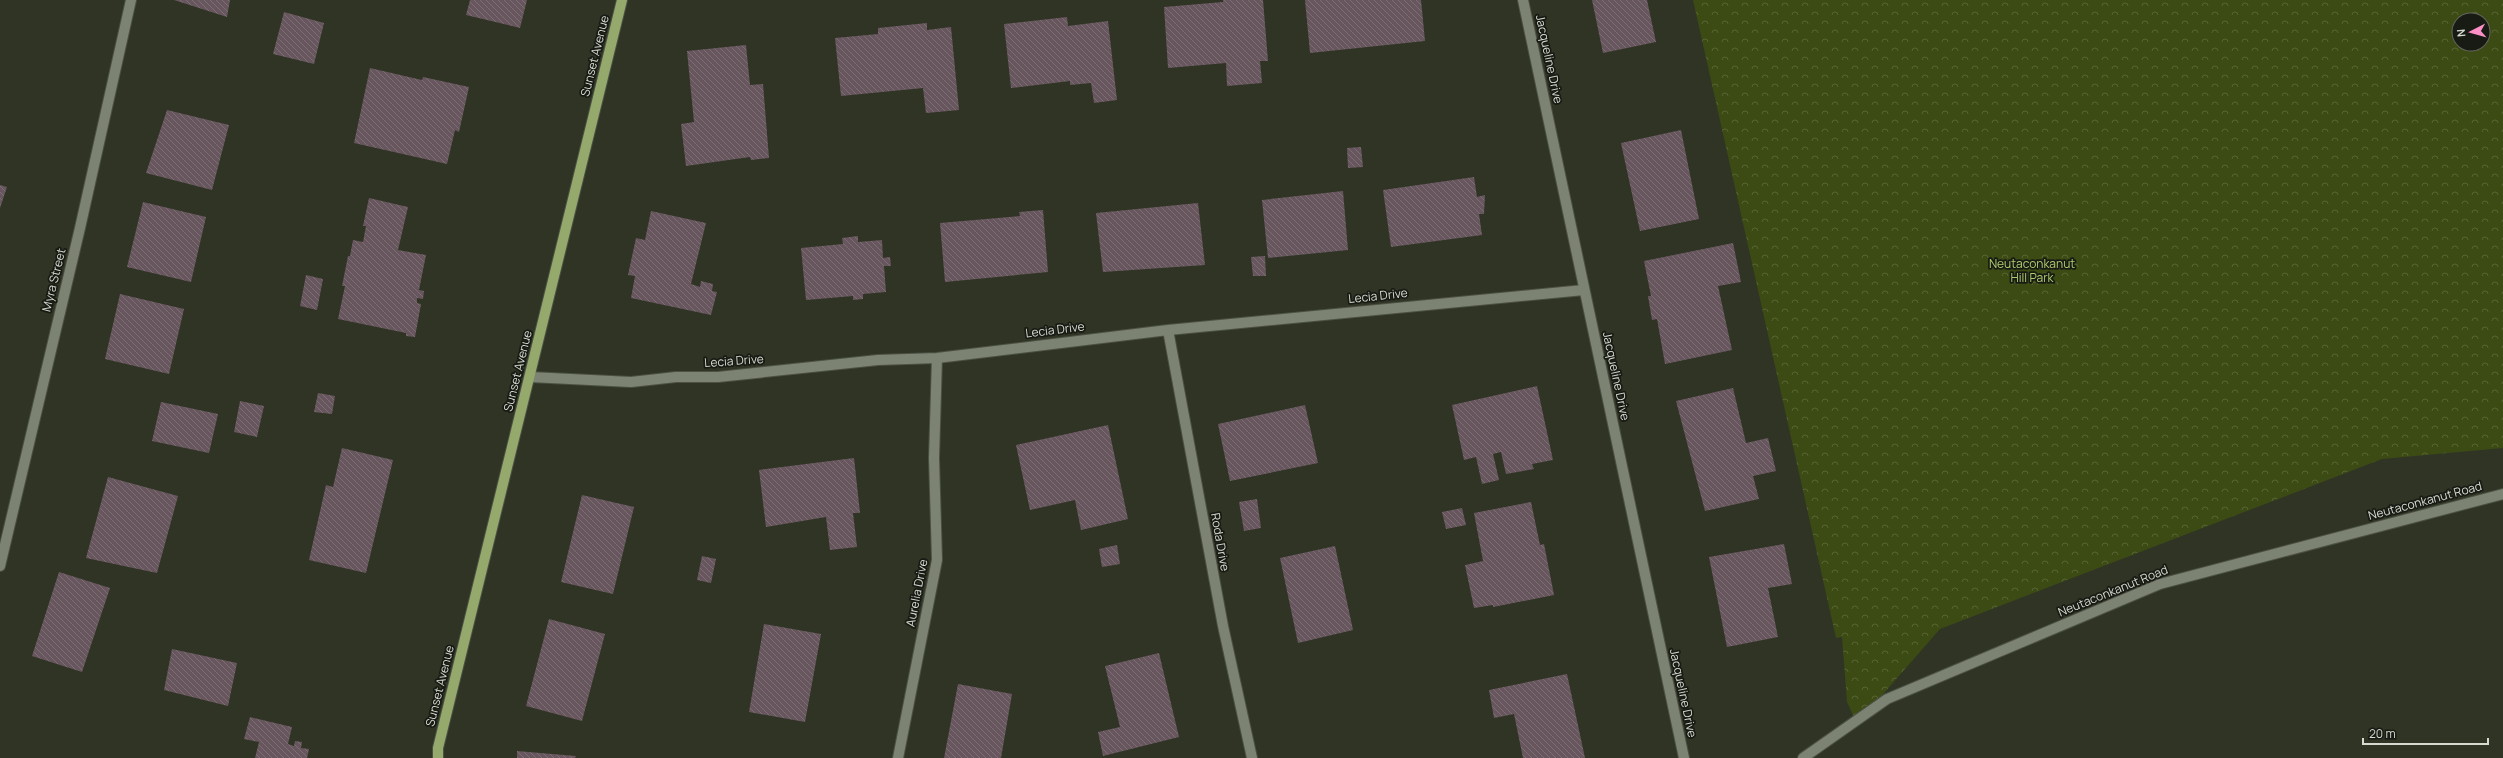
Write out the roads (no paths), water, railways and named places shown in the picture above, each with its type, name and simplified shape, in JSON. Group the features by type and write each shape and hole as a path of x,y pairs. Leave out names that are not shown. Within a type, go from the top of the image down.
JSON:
{"main road":[{"name":"Sunset Avenue","path":"437,755 622,0"}],"street":[{"name":"Myra Street","path":"0,566 4,540 80,228 131,0"},
{"name":"Jacqueline Drive","path":"1524,0 1684,758"},
{"name":"Lecia Drive","path":"530,377 631,382 676,377 718,377 878,360 937,358 1168,330 1584,290"},
{"name":"Roda Drive","path":"1168,330 1223,626 1252,758"},
{"name":"Aurelia Drive","path":"898,758 937,560 934,458 937,358"},
{"name":"Neutaconkanut Road","path":"1803,758 1888,699 2160,584 2503,494"}],"park label":[{"name":"Neutaconkanut Hill Park","path":"2032,271"}]}
